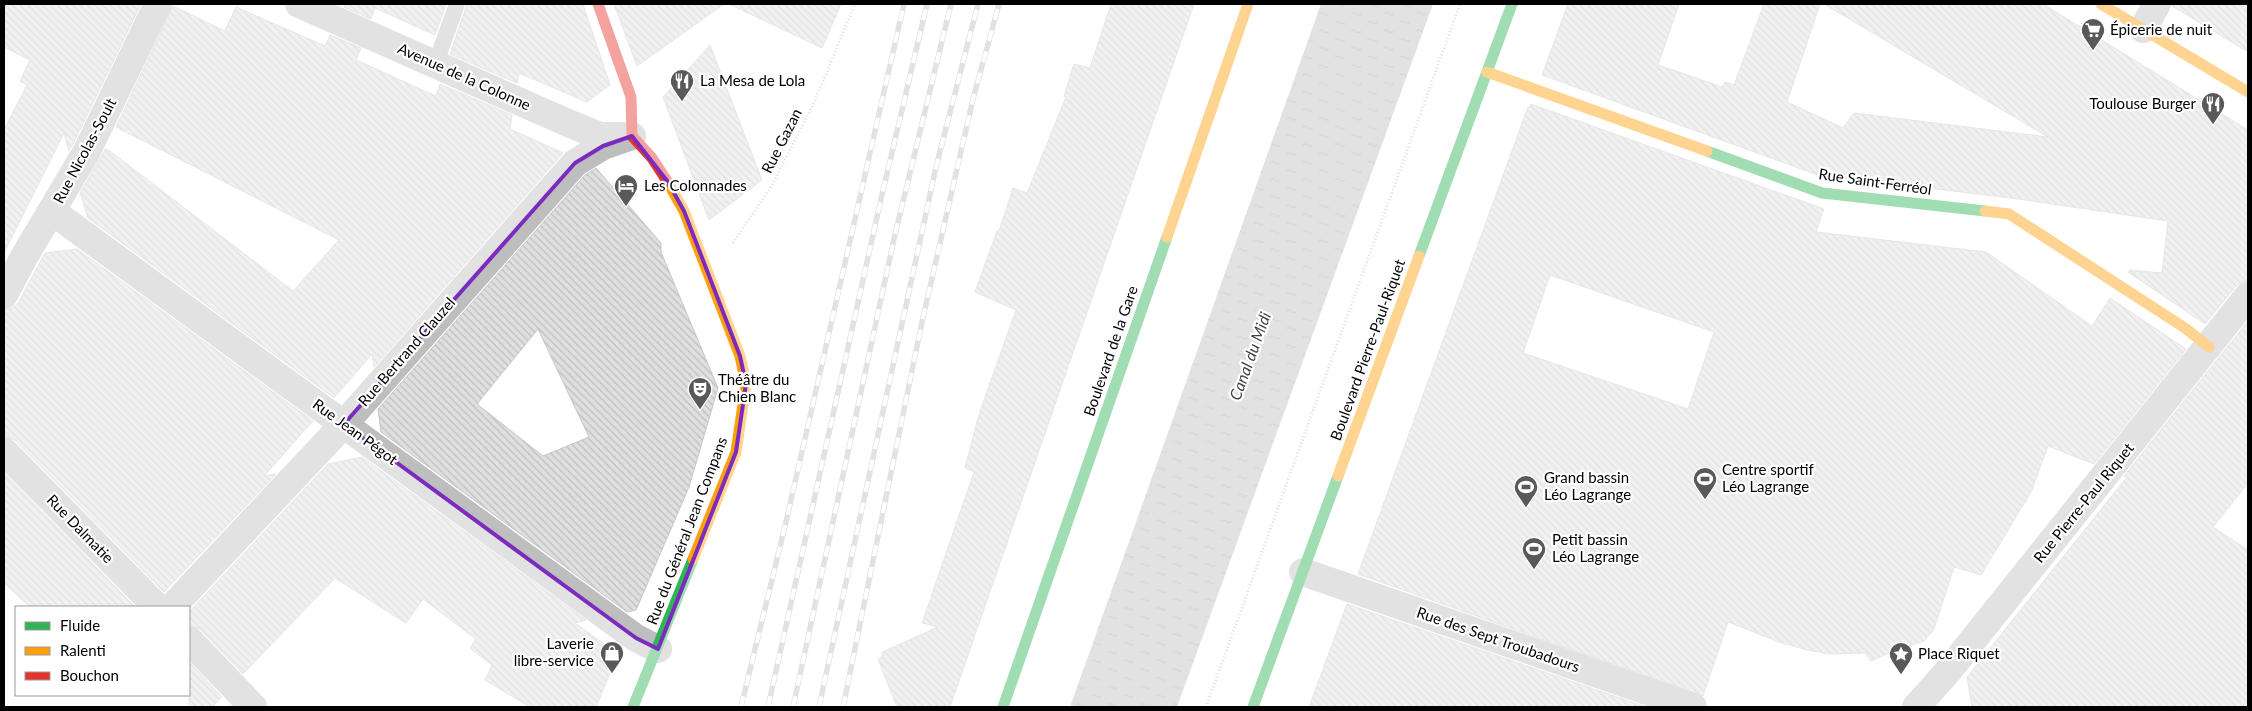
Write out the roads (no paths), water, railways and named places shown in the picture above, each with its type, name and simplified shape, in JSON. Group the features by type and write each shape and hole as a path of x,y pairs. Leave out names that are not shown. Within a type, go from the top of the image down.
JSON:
{"street":[{"name":"Rue Nicolas-Soult","path":"4,295 87,152 158,4"},
{"name":"Avenue de la Colonne","path":"298,4 600,136 632,136"},
{"path":"598,4 631,97 632,136"},
{"name":"Boulevard de la Gare","path":"1004,707 1248,4"},
{"name":"Boulevard Pierre-Paul-Riquet","path":"1253,707 1512,4"},
{"path":"2101,4 2248,92"},
{"path":"2143,29 2157,4"},
{"name":"Rue Saint-Ferréol","path":"1487,72 1822,194 2009,214 2185,328 2209,347"},
{"name":"Rue du Général Jean Compans","path":"632,136 652,158 684,211 740,356 746,384 736,452 633,707"},
{"name":"Rue Bertrand Clauzel","path":"173,606 344,424 575,163 603,146 632,136"},
{"name":"Rue Jean Pégot","path":"52,212 636,638 658,649"},
{"name":"Rue Pierre-Paul Riquet","path":"1916,707 1949,670 2248,296"},
{"name":"Rue Dalmatie","path":"4,451 156,606"},
{"name":"Rue des Sept Troubadours","path":"1303,572 1693,707"},
{"path":"190,641 253,707"}],"lane":[{"path":"435,65 457,4"}],"water":[{"name":"Canal du Midi","path":"1321,4 1433,4 1177,707 1070,707"}],"railway":[{"path":"741,707 786,522 904,4"},
{"path":"768,707 881,199 927,4"},
{"path":"793,707 894,239 951,4"},
{"path":"819,707 936,167 978,4"},
{"path":"843,707 922,322 973,99 999,4"}],"place":[{"name":"Épicerie de nuit","path":"2093,51"},
{"name":"La Mesa de Lola","path":"682,102"},
{"name":"Toulouse Burger","path":"2213,125"},
{"name":"Les Colonnades","path":"626,207"},
{"name":"Théâtre du Chien Blanc","path":"700,410"},
{"name":"Centre sportif Léo Lagrange","path":"1705,500"},
{"name":"Grand bassin Léo Lagrange","path":"1526,508"},
{"name":"Petit bassin Léo Lagrange","path":"1534,570"},
{"name":"Laverie libre-service","path":"612,674"},
{"name":"Place Riquet","path":"1901,675"}]}
